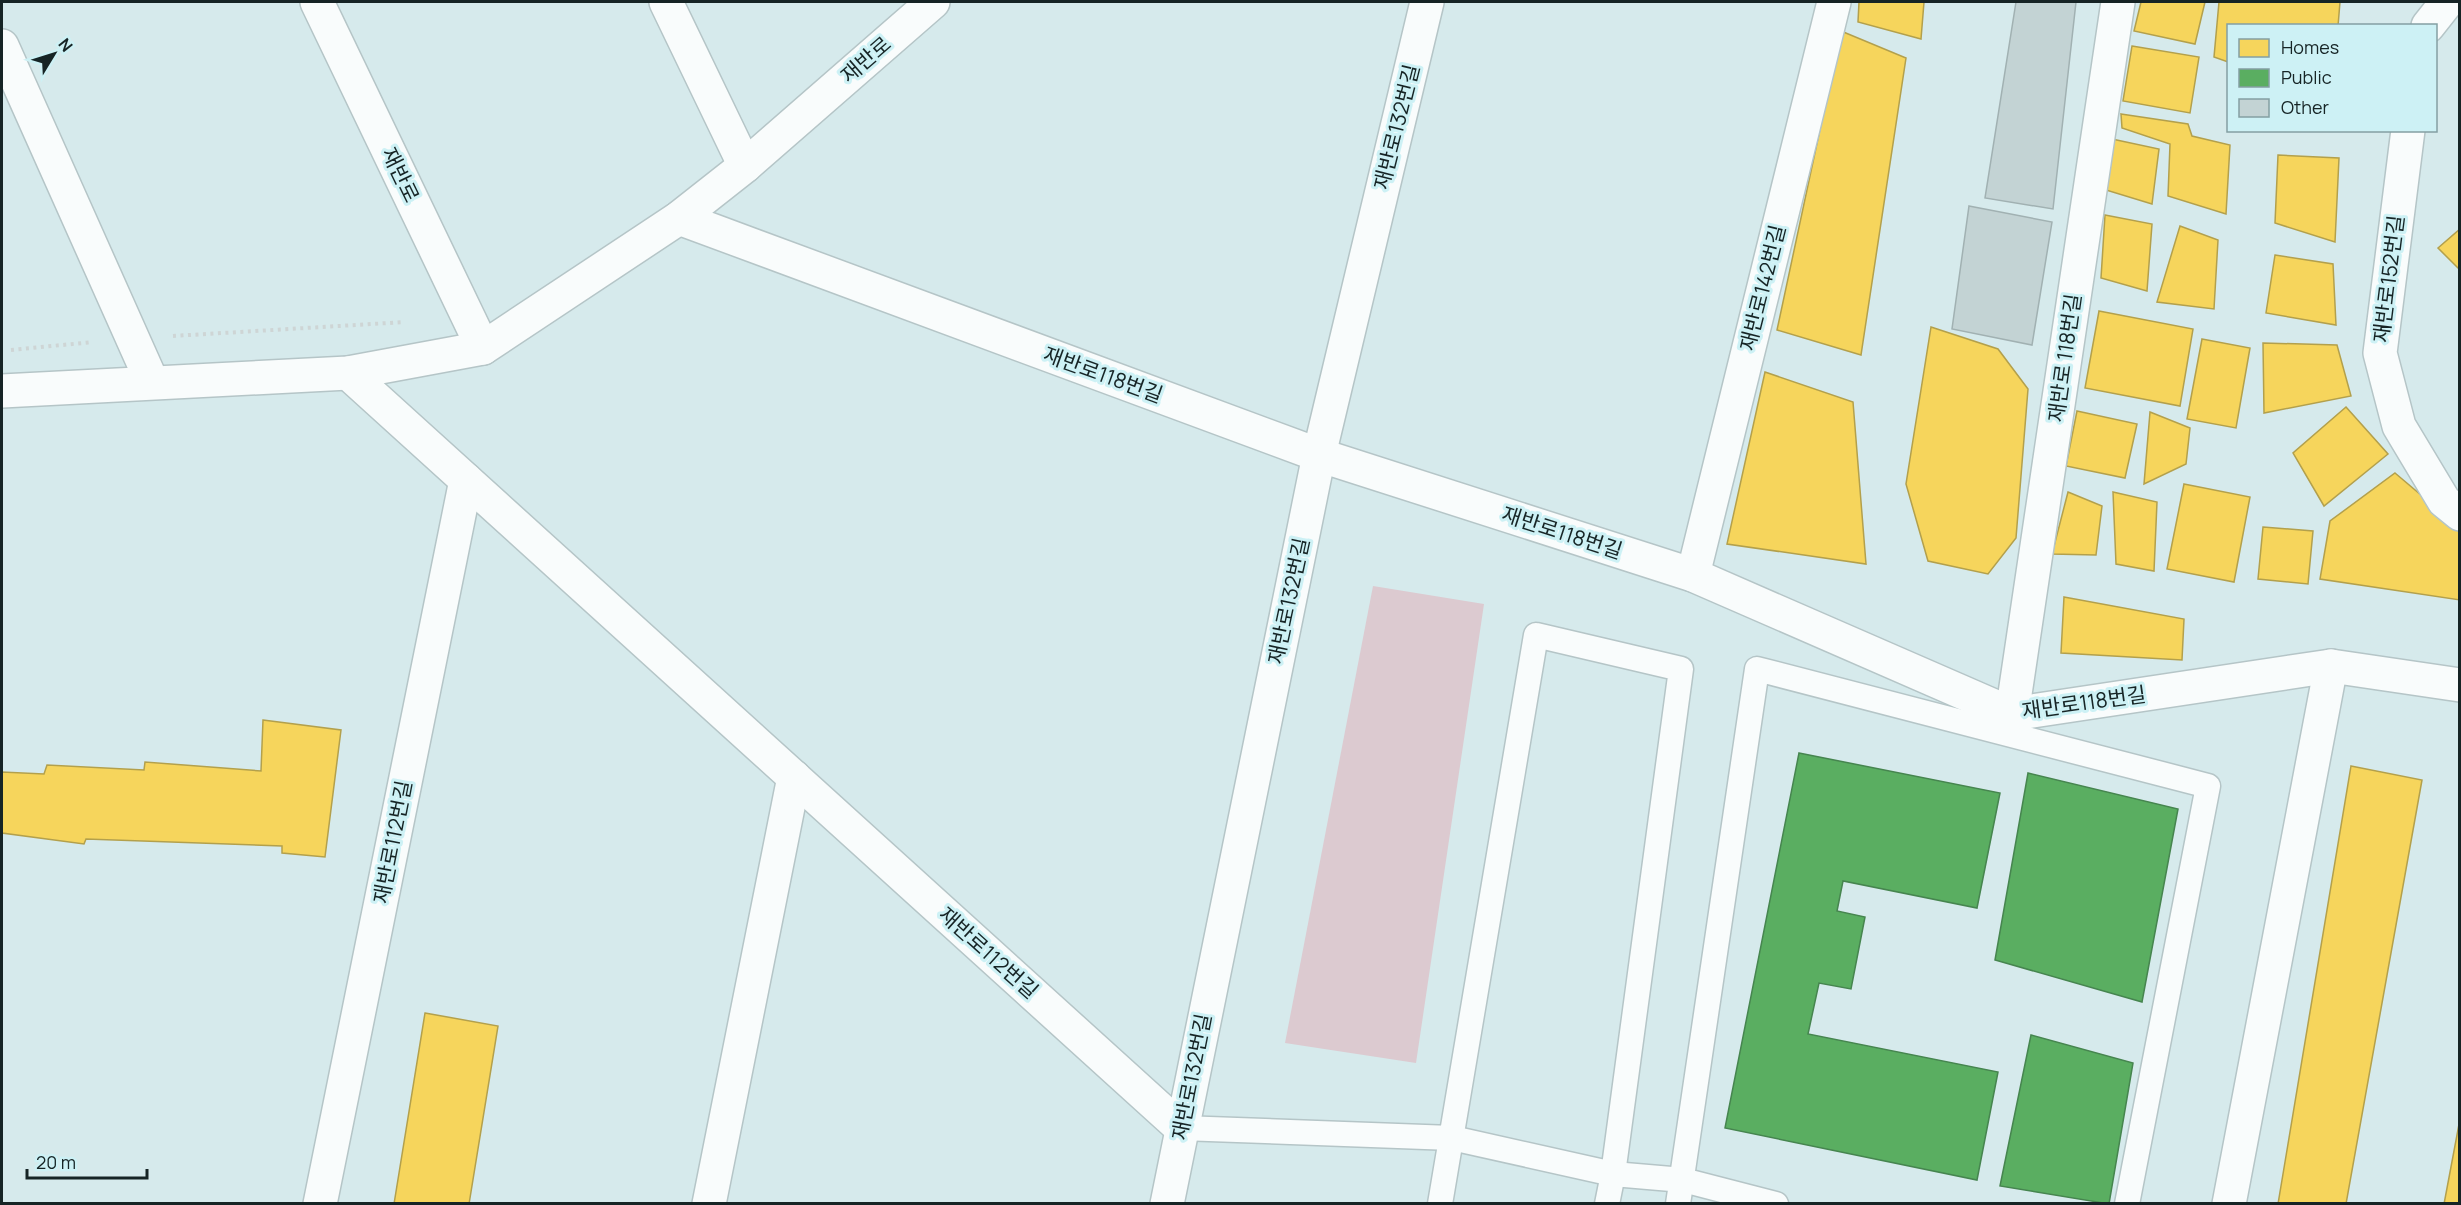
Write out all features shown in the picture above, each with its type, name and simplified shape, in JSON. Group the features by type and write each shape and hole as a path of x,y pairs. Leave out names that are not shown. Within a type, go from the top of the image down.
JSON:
{"street":[{"name":"재반로","path":"317,2 483,348"},
{"path":"666,2 746,166"},
{"name":"재반로","path":"2,391 348,373 483,348 679,218 746,166 933,2"},
{"name":"재반로132번길","path":"1167,1203 1319,454 1427,2"},
{"name":"재반로142번길","path":"1693,575 1834,2"},
{"name":"재반로 118번길","path":"2012,714 2118,2"},
{"path":"2430,24 2447,2"},
{"path":"2,46 152,382"},
{"name":"재반로152번길","path":"2408,132 2380,353 2399,426 2444,501 2460,514"},
{"name":"재반로118번길","path":"679,218 1319,454 1693,575 2012,714 2331,666 2460,685"},
{"name":"재반로112번길","path":"348,373 1181,1128"},
{"name":"재반로112번길","path":"320,1203 466,480"},
{"path":"2229,1203 2331,666"},
{"path":"709,1203 794,777"}],"lane":[{"path":"1440,1203 1536,635 1681,669 1613,1174 1607,1203"},
{"path":"1678,1203 1757,669 2208,786 2127,1203"},
{"path":"1181,1128 1452,1138 1613,1174 1683,1180 1776,1203"}],"shaded area":[{"path":"1373,586 1484,604 1416,1063 1285,1043"}],"building: Homes":[{"path":"1859,2 1924,2 1921,39 1858,22"},
{"path":"2141,2 2205,2 2195,44 2134,31"},
{"path":"2219,2 2340,2 2338,24 2227,24 2227,62 2214,57"},
{"path":"1841,31 1906,58 1861,355 1777,330"},
{"path":"2132,46 2199,57 2190,113 2123,101"},
{"path":"2121,114 2188,124 2192,136 2230,145 2226,214 2168,196 2170,144 2122,128"},
{"path":"2112,139 2159,149 2152,204 2106,190"},
{"path":"2278,155 2339,158 2335,242 2275,223"},
{"path":"2105,215 2152,224 2147,291 2101,278"},
{"path":"2180,226 2218,240 2214,309 2157,302"},
{"path":"2460,229 2460,270 2438,248"},
{"path":"2275,255 2333,264 2336,325 2266,313"},
{"path":"2099,311 2193,329 2180,406 2085,388"},
{"path":"1931,327 1998,349 2028,389 2016,538 1988,574 1928,561 1906,484"},
{"path":"2202,339 2250,348 2236,428 2187,419"},
{"path":"2263,343 2337,345 2351,396 2264,413"},
{"path":"1765,372 1853,402 1866,564 1727,544"},
{"path":"2346,407 2388,454 2324,506 2293,453"},
{"path":"2077,411 2137,424 2125,478 2066,466"},
{"path":"2150,412 2190,428 2186,464 2144,484"},
{"path":"2395,473 2460,528 2460,600 2320,579 2330,521"},
{"path":"2184,484 2250,497 2234,582 2167,569"},
{"path":"2068,492 2102,506 2096,555 2052,554"},
{"path":"2113,492 2157,502 2154,571 2116,564"},
{"path":"2263,527 2313,531 2308,584 2258,579"},
{"path":"2064,597 2184,619 2182,660 2061,653"},
{"path":"263,720 341,730 325,857 282,853 282,846 86,839 84,844 2,833 2,772 44,774 47,765 144,770 145,762 261,771"},
{"path":"2351,766 2422,780 2346,1204 2278,1204"},
{"path":"425,1013 498,1026 469,1204 394,1204"},
{"path":"2460,1119 2460,1204 2444,1204"}],"building: Public":[{"path":"1799,753 2000,793 1977,908 1843,881 1837,911 1865,917 1851,989 1819,983 1808,1034 1998,1072 1977,1180 1725,1128"},
{"path":"2028,773 2178,809 2142,1002 1995,960"},
{"path":"2031,1035 2133,1063 2109,1204 2000,1186"}],"building: Other":[{"path":"2016,2 2076,2 2053,209 1985,198"},
{"path":"1969,206 2052,222 2032,345 1952,329"}]}
